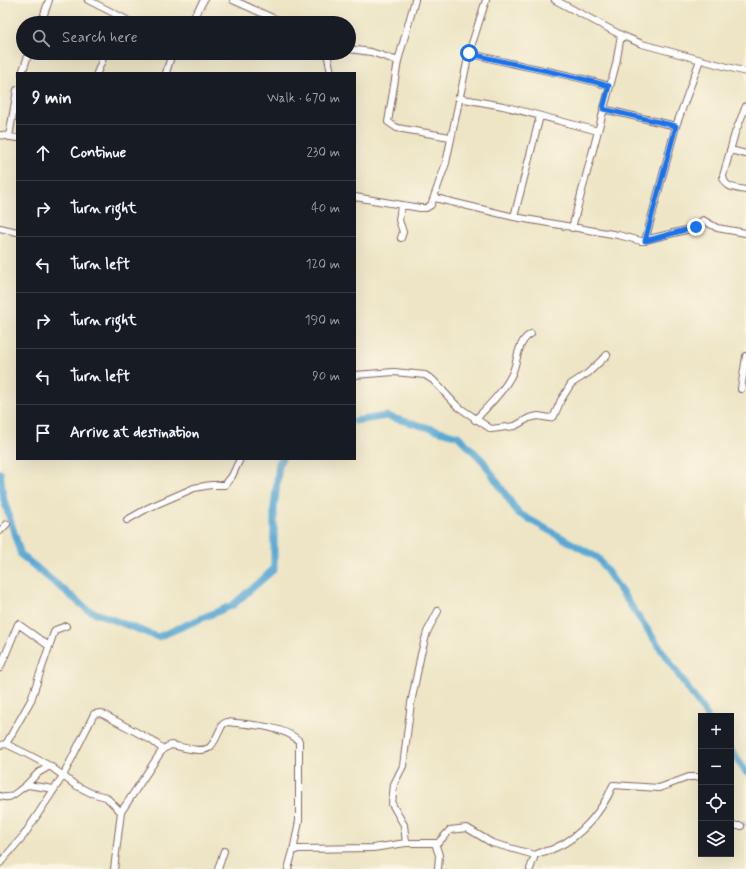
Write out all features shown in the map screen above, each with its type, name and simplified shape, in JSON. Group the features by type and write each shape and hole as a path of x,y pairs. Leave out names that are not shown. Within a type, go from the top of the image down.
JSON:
{"street":[{"path":"43,16 49,0"},
{"path":"88,0 120,16"},
{"path":"194,16 204,0"},
{"path":"233,0 268,16"},
{"path":"415,0 398,61 388,116 390,125 397,128 450,137"},
{"path":"356,197 401,206 426,208 431,205 435,198 446,163 458,98 469,53 486,0"},
{"path":"555,0 620,35 642,44 746,72"},
{"path":"572,228 616,64 620,35"},
{"path":"356,50 370,52 398,61"},
{"path":"469,53 491,60 557,72 609,86"},
{"path":"22,72 27,60"},
{"path":"97,72 102,60"},
{"path":"166,72 170,60"},
{"path":"328,60 330,72"},
{"path":"645,241 676,126 700,60"},
{"path":"9,137 16,96"},
{"path":"458,98 503,106 598,131"},
{"path":"746,106 734,133 723,180 729,186 746,190"},
{"path":"603,109 676,126"},
{"path":"514,217 540,116"},
{"path":"0,135 16,138"},
{"path":"730,150 746,154"},
{"path":"435,198 514,217 645,241 694,228 703,220 717,228 746,234"},
{"path":"401,206 399,220 403,232 401,238"},
{"path":"0,228 16,232"},
{"path":"475,420 490,405 511,376 522,341 531,334"},
{"path":"356,375 394,372 425,375 433,380 457,406 475,420 491,429 515,426 529,418 538,416 552,417 556,414 561,400 571,384 588,373 607,355"},
{"path":"741,389 746,356"},
{"path":"127,520 148,508 194,488 211,485 225,485 232,476 240,460"},
{"path":"0,531 7,524"},
{"path":"406,843 404,825 392,804 394,784 403,766 411,703 421,654 427,632 438,611"},
{"path":"1,666 18,624 49,646"},
{"path":"66,626 55,630 31,700 3,744 50,766 62,776 91,793 106,797 121,812"},
{"path":"0,863 24,835 54,789 92,716 97,713 101,713 147,738 163,749"},
{"path":"114,869 121,812 163,749 171,745 182,748 206,750 211,747 223,724 227,722 258,726 296,738 300,744 299,821 288,869"},
{"path":"0,796 8,798 11,797 38,773 50,766"},
{"path":"530,869 535,855 542,850 555,848 582,830 606,800 613,785 659,788 688,777 698,777"},
{"path":"25,786 54,789"},
{"path":"734,826 741,826"},
{"path":"293,851 304,848 373,848 406,843 435,843 441,841 444,834 450,830 467,828 492,843 535,855"},
{"path":"435,843 439,855 438,869"},
{"path":"218,869 224,851"}],"waterway":[{"path":"356,421 386,416 458,436 483,461 518,513 598,558 705,713"},
{"path":"0,473 4,500 21,555 88,610 158,637 233,605 274,569 274,509 279,463 281,460"},
{"path":"734,754 746,772"}],"route":[{"path":"469,53 491,60 557,72 609,86 603,109 676,126 667,156 662,185 645,241 696,227"}]}
